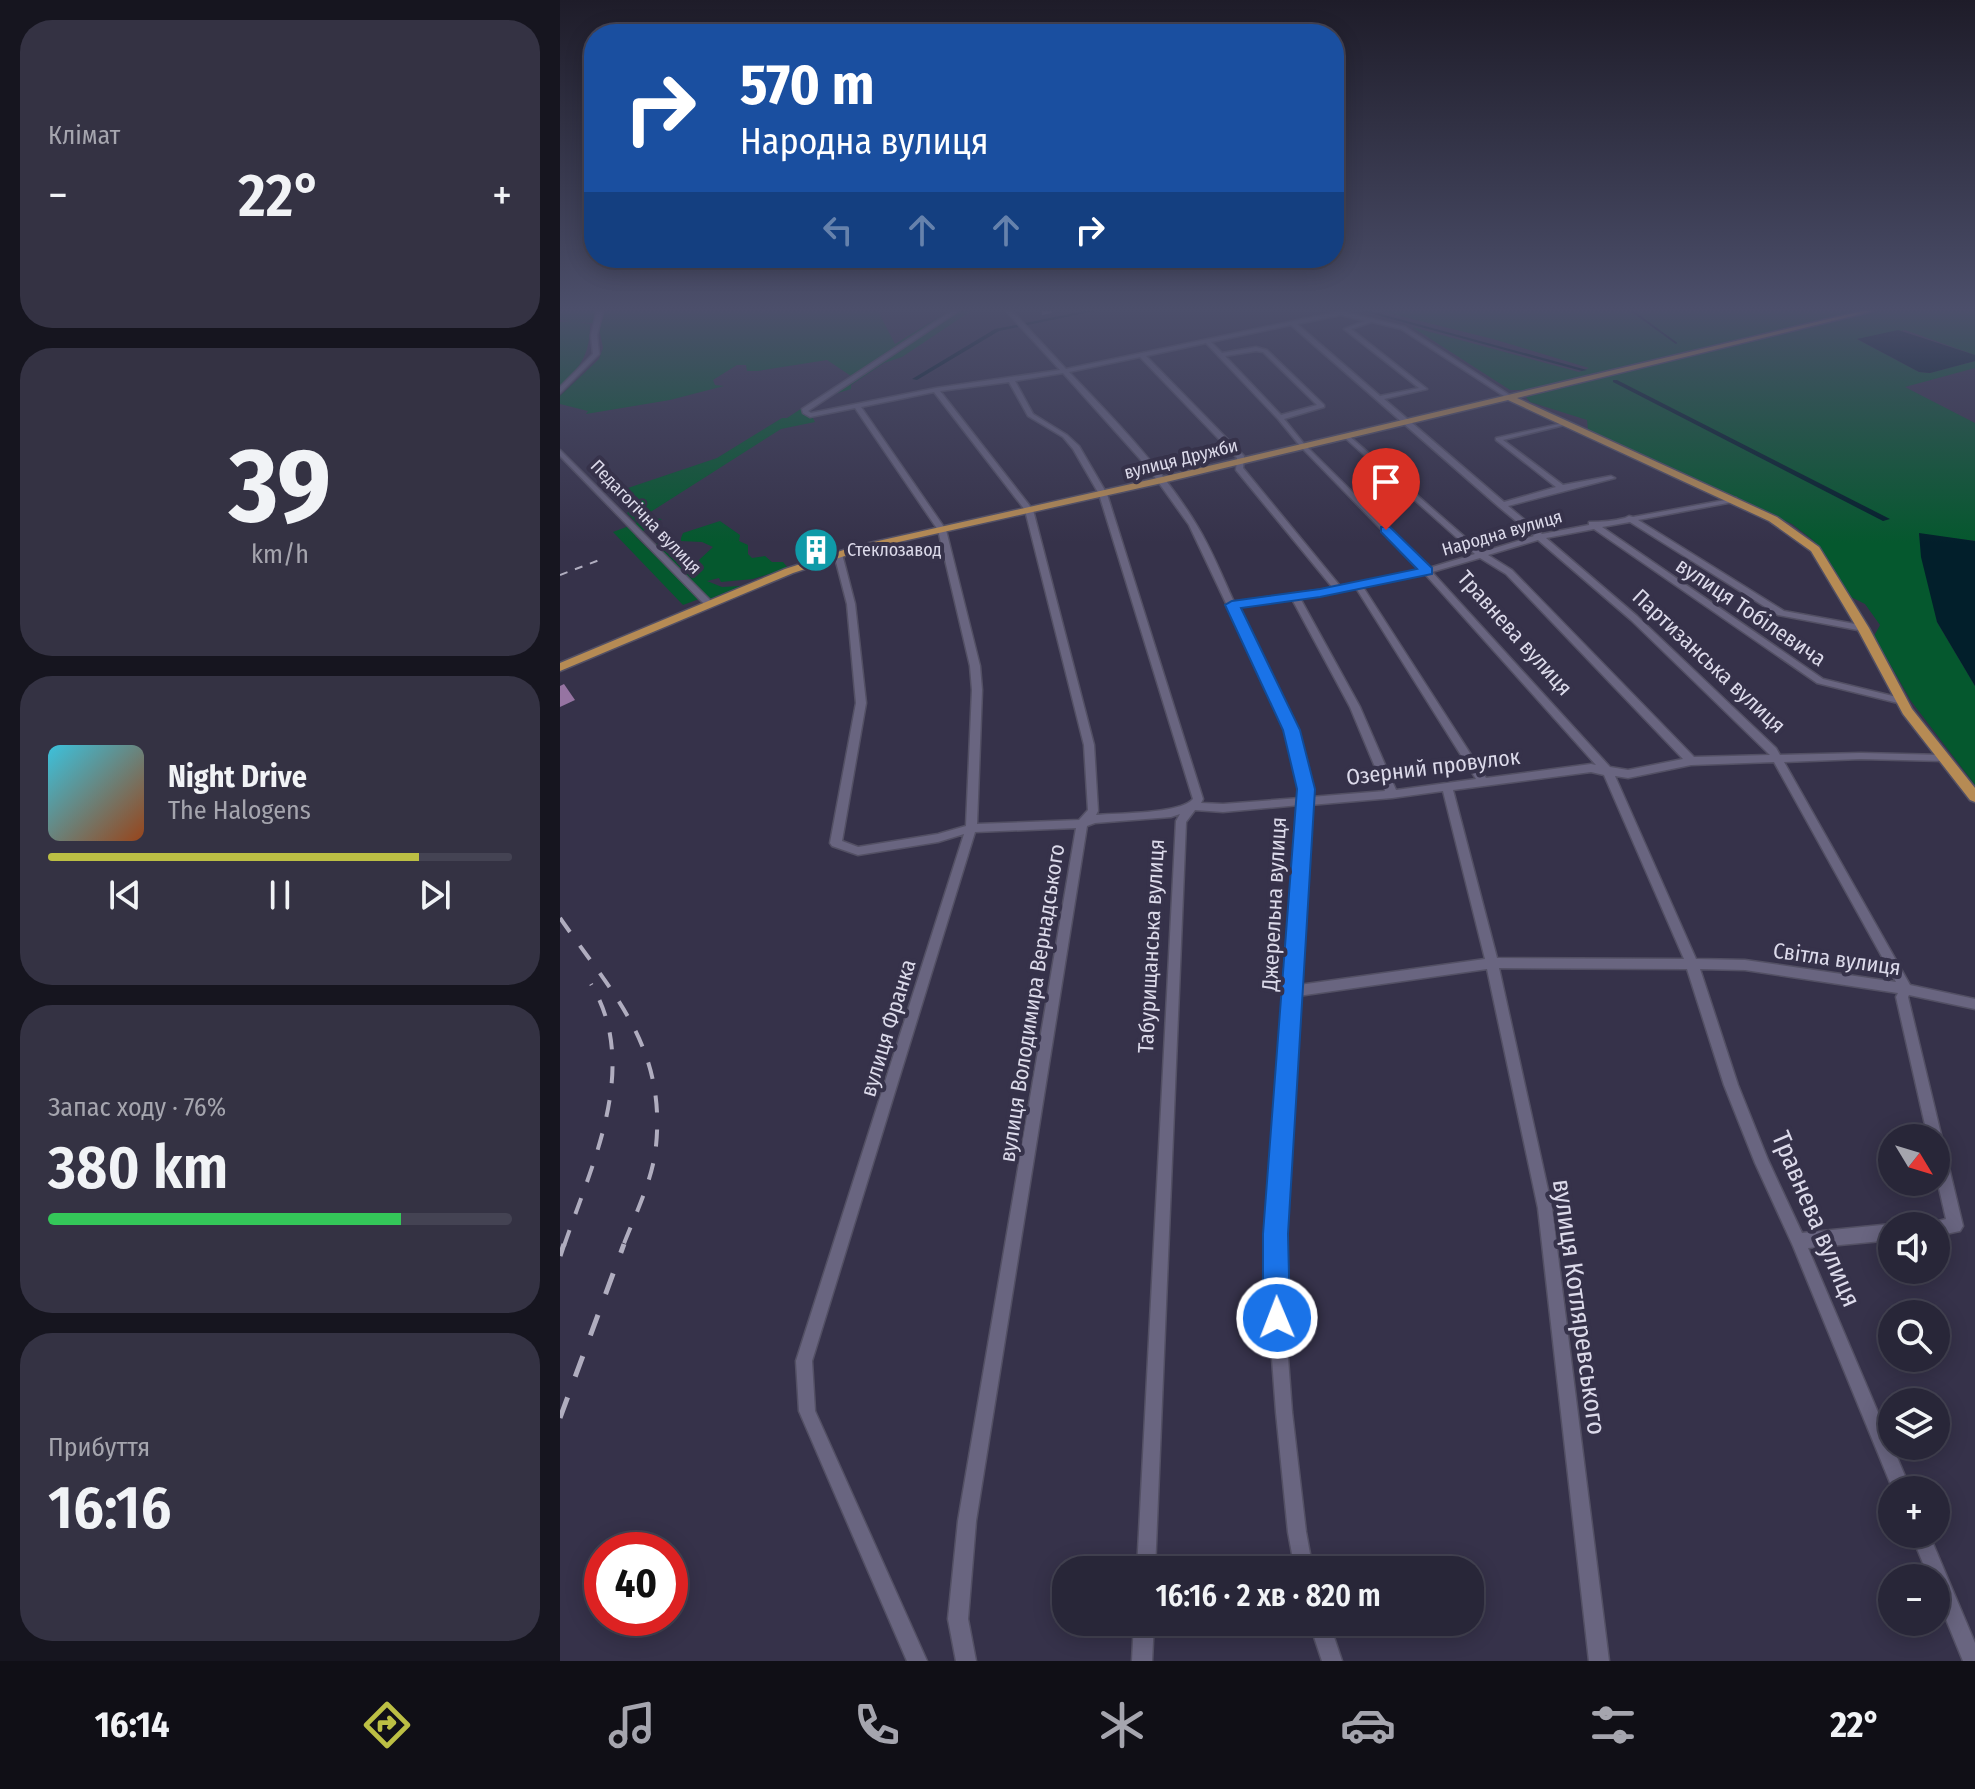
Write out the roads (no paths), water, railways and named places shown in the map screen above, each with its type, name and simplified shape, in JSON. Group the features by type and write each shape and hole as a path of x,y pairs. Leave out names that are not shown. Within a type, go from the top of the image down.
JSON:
{"main road":[{"name":"вулиця Дружби","path":"560,667 838,554 1545,389"},
{"path":"1509,397 1773,519 1815,549 1863,628 1902,701 1975,797"}],"street":[{"path":"836,389 805,409 810,415 947,389"},
{"name":"Табурищанська вулиця","path":"1016,389 1030,415 1065,436 1076,448 1103,494 1198,799 1181,821 1147,1556"},
{"name":"Джерельна вулиця","path":"1082,389 1162,480 1193,525 1291,730 1303,767 1306,789 1276,1234 1277,1318 1301,1556"},
{"path":"1173,389 1241,461 1239,468 1338,589"},
{"name":"Травнева вулиця","path":"1252,389 1303,446 1427,571 1609,773 1692,964 1731,1085 1762,1163 1896,1476"},
{"path":"1280,418 1322,406 1304,389"},
{"name":"Партизанська вулиця","path":"1369,389 1634,618 1778,757 1906,989 1902,997 1931,1124"},
{"path":"1380,398 1423,389"},
{"path":"1496,389 1509,397"},
{"name":"вулиця Володимира Вернадського","path":"936,390 1029,510 1089,745 1093,811 1082,824 967,1521 958,1619 966,1661"},
{"name":"вулиця Франка","path":"858,408 942,530 975,666 977,690 971,828 804,1361 807,1411 917,1661"},
{"path":"1562,488 1498,439 1566,423"},
{"path":"1346,436 1480,554 1509,572 1691,761"},
{"name":"Педагогічна вулиця","path":"560,452 709,604"},
{"path":"1502,505 1611,478"},
{"name":"Народна вулиця","path":"1232,605 1295,597 1427,571 1592,524 1733,500"},
{"path":"1629,518 1781,613 1863,628"},
{"name":"вулиця Тобілевича","path":"1592,524 1820,681 1902,701"},
{"name":"Озерний провулок","path":"838,554 851,604 861,703 836,843 858,851 938,838 971,828 1082,824 1094,819 1171,813 1193,806 1223,808 1392,794 1591,768 1628,774 1691,761 1778,757 1944,758"},
{"path":"1358,585 1482,780"},
{"path":"1295,597 1355,707 1392,794"},
{"name":"вулиця Котляревського","path":"1447,786 1492,963 1545,1208 1599,1661"},
{"path":"1293,991 1492,963 1692,964"},
{"name":"Світла вулиця","path":"1692,964 1745,965 1906,989 1975,1004"},
{"name":"Партизанська вулиця","path":"1948,1196 1955,1226 1950,1227"},
{"path":"1798,1241 1878,1233"},
{"path":"1926,1548 1973,1661"},
{"path":"1142,1661 1143,1636"},
{"path":"1324,1636 1332,1661"}],"water":[{"path":"1919,533 1975,541 1975,686 1937,622 1921,557"}],"waterway":[{"path":"1630,389 1886,519"}],"railway":[{"path":"560,575 602,559"},
{"path":"560,918 632,1023 653,1079 657,1111 654,1158 643,1197 623,1246"},
{"path":"564,1246 598,1149 612,1081 612,1048 605,1016 591,984"},
{"path":"560,1256 564,1244"},
{"path":"560,1418 624,1244"}],"place":[{"name":"Стеклозавод","path":"816,550"}]}
